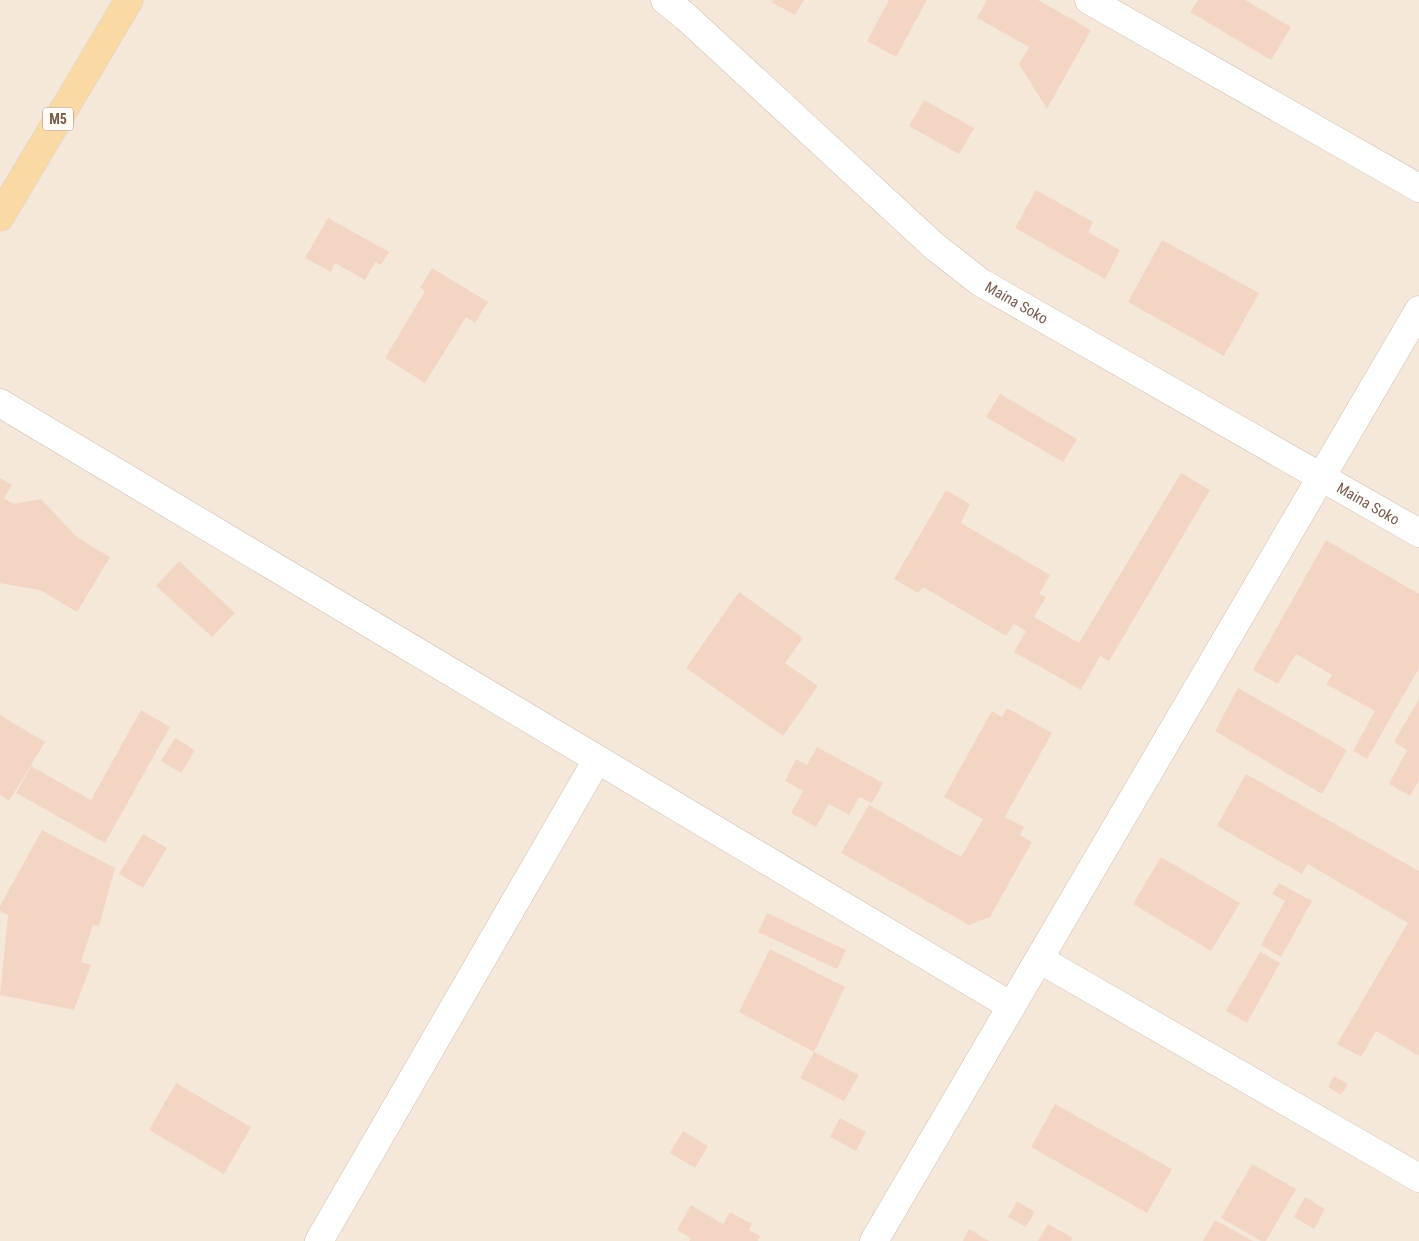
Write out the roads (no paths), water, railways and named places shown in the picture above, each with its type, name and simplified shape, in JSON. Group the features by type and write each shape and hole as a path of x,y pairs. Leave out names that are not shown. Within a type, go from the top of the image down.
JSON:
{"main road":[{"name":"M5","path":"0,217 123,7"}],"street":[{"name":"Maina Soko","path":"665,0 693,23 934,246 980,282 1419,534"},
{"path":"1089,0 1419,188"},
{"path":"874,1241 1419,310"},
{"path":"0,403 1011,1006"},
{"path":"319,1241 597,760"},
{"path":"1039,959 1419,1178"}]}
